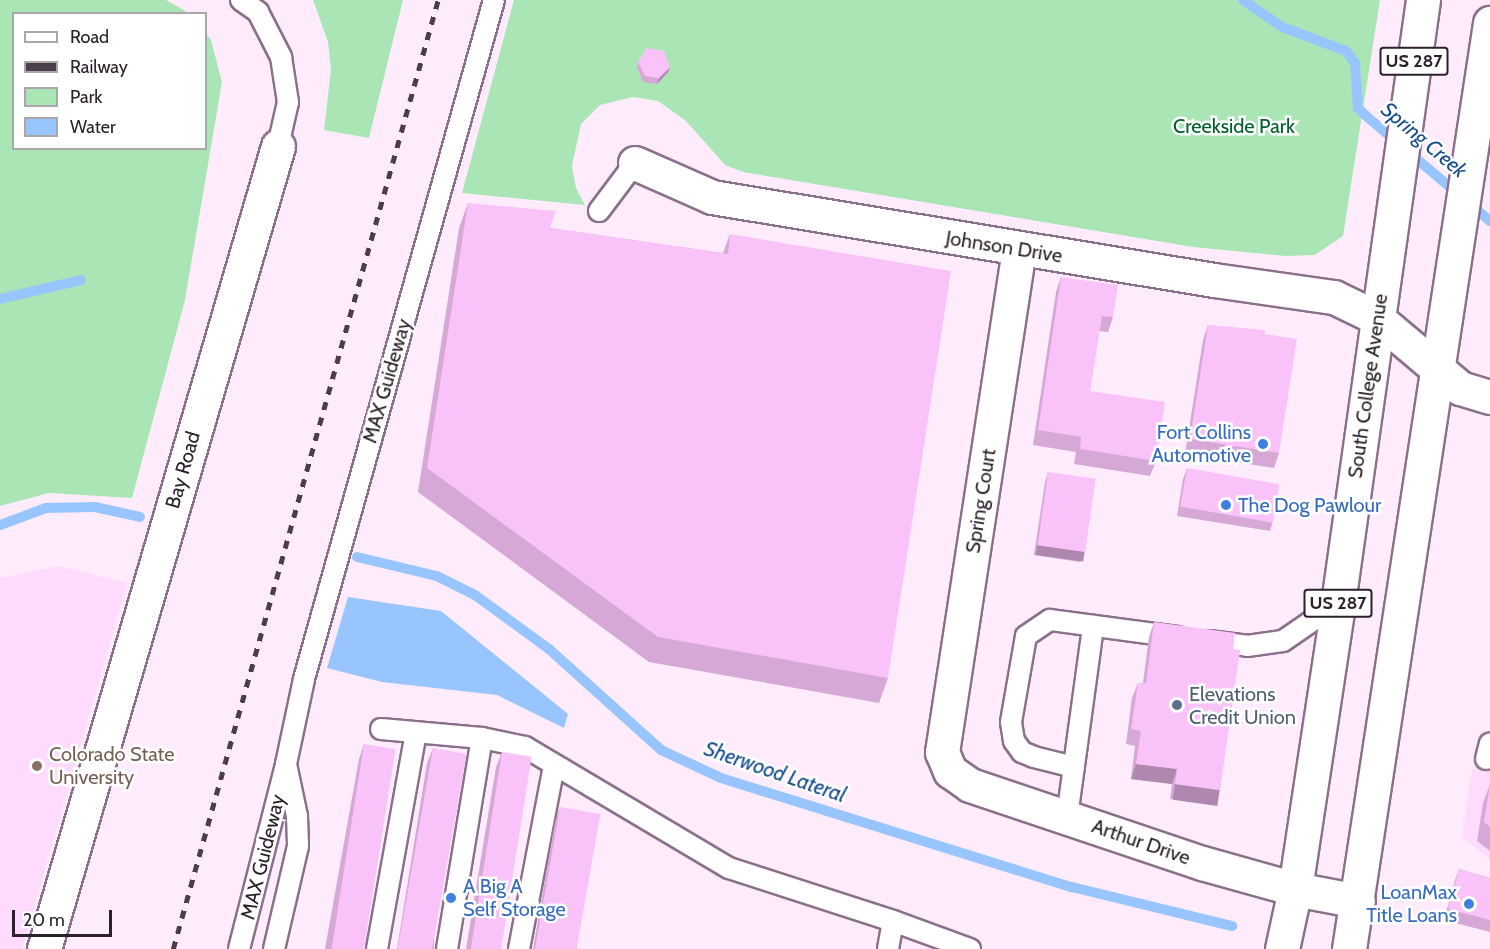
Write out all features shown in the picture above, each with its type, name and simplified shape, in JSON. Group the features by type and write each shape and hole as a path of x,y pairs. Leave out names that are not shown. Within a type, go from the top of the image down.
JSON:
{"main road":[{"name":"South College Avenue","path":"1282,949 1295,889 1338,603 1423,0"},
{"name":"US 287","path":"1349,949 1470,157 1487,69 1490,23"},
{"name":"Bay Road","path":"44,949 278,146"},
{"name":"Johnson Drive","path":"635,163 712,196 1019,249 1325,295 1377,318 1460,388 1490,397"},
{"name":"Spring Court","path":"942,752 1019,249"},
{"name":"Arthur Drive","path":"942,752 950,771 970,785 1202,863 1295,889 1358,901"}],"lane":[{"name":"Bay Road","path":"241,0 258,12 281,57 288,102 278,146"},
{"name":"MAX Guideway","path":"239,949 286,764 304,679 494,0"},
{"path":"599,211 635,163"},
{"path":"1074,767 1022,752 1014,741 1011,722 1026,636 1050,620 1246,646 1283,641 1338,603"},
{"path":"1067,817 1093,626"},
{"path":"381,729 482,738 525,747 729,868 893,921 970,949"},
{"path":"377,949 416,732"},
{"path":"447,949 482,738"},
{"name":"MAX Guideway","path":"274,949 298,846 297,816 286,764"},
{"path":"519,949 554,765"},
{"path":"888,949 893,921"}],"shaded area":[{"name":"Colorado State University","path":"59,566 127,583 22,949 0,949 0,578"},
{"path":"1472,769 1490,772 1490,859 1462,837"}],"green space":[{"path":"0,0 166,0 187,12 12,12 12,150 207,150 207,34 211,40 222,82 185,300 132,498 49,493 0,506"},
{"path":"313,0 403,0 369,138 324,130 331,70 328,42"},
{"name":"Creekside Park","path":"514,0 1380,0 1343,236 1315,255 1286,256 1193,247 743,172 725,165 686,121 658,101 633,97 600,105 581,124 572,166 576,188 585,205 462,193"}],"water":[{"path":"348,597 441,611 568,714 564,728 497,695 382,682 327,668"}],"building":[{"path":"647,48 664,51 670,67 659,78 645,76 638,62"},
{"path":"468,203 556,211 550,228 728,254 730,234 951,271 888,678 658,637 427,468"},
{"path":"1061,277 1118,285 1113,317 1102,316 1090,391 1165,402 1156,461 1080,449 1081,437 1038,430"},
{"path":"1208,325 1265,330 1265,334 1297,339 1279,453 1190,439"},
{"name":"The Dog Pawlour","path":"1187,468 1280,484 1273,523 1180,506"},
{"path":"1048,472 1096,479 1085,552 1038,545"},
{"path":"1154,622 1235,633 1233,649 1240,650 1220,790 1175,784 1177,769 1136,764 1141,731 1131,729 1138,683 1146,683"},
{"path":"364,744 396,749 364,949 332,949"},
{"path":"433,748 466,754 432,949 398,949"},
{"path":"502,752 532,757 501,949 471,949"},
{"path":"1490,784 1490,827 1484,822"},
{"path":"560,807 600,814 577,949 535,949"},
{"name":"LoanMax Title Loans","path":"1459,869 1490,878 1490,920 1448,909"}],"waterway":[{"name":"Spring Creek","path":"1243,0 1282,27 1346,51 1355,63 1358,108 1490,221"},
{"path":"0,299 81,280"},
{"name":"Sherwood Lateral","path":"0,525 46,508 95,507 140,517"},
{"name":"Sherwood Lateral","path":"357,557 437,576 475,595 549,649 661,750 721,778 1072,887 1232,926"}],"railway":[{"path":"173,949 438,0"}],"place":[{"name":"Fort Collins Automotive","path":"1263,444"},
{"name":"The Dog Pawlour","path":"1226,505"},
{"name":"Elevations Credit Union","path":"1177,705"},
{"name":"Colorado State University","path":"37,766"},
{"name":"A Big A Self Storage","path":"451,898"},
{"name":"LoanMax Title Loans","path":"1469,904"}]}
